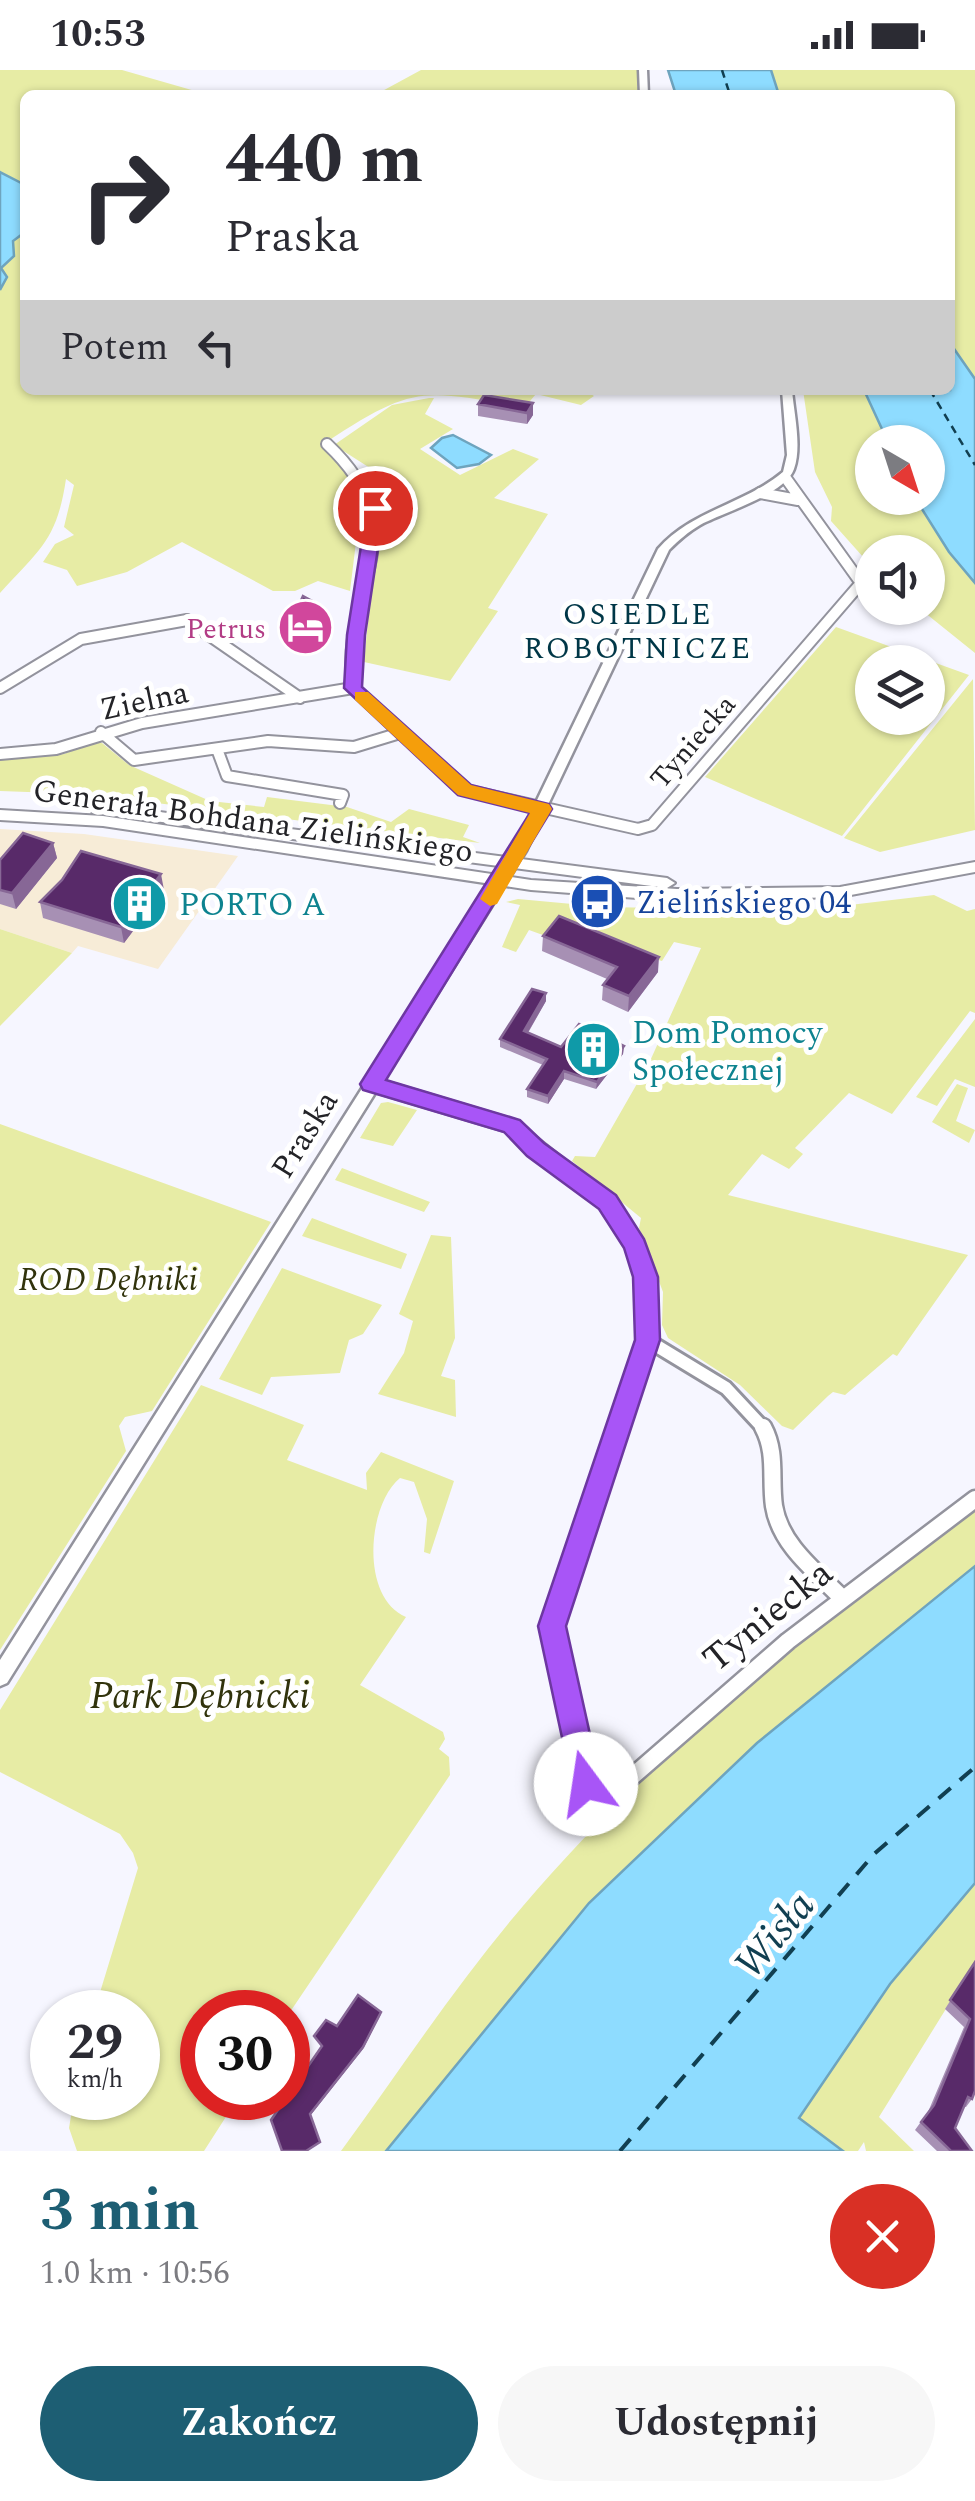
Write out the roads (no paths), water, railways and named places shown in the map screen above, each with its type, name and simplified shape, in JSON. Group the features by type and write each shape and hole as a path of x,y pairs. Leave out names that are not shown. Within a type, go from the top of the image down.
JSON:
{"main road":[{"name":"Generała Bohdana Zielińskiego","path":"0,804 124,812 657,883 760,886 870,876 975,855"},
{"name":"Generała Bohdana Zielińskiego","path":"0,816 103,821 501,881 644,894 789,896 884,885 975,867"}],"street":[{"path":"785,477 792,455 787,395"},
{"path":"327,444 349,462 375,504 376,524 356,635 353,688 464,790 542,809"},
{"name":"Praska","path":"0,1677 501,881 542,809 664,549 686,529 785,477"},
{"name":"Tyniecka","path":"542,809 645,829 858,589 861,583 855,572 798,500 785,477"},
{"path":"760,493 798,500"},
{"name":"Zielna","path":"0,688 81,639 187,620 300,698"},
{"name":"Zielna","path":"0,754 56,749 100,732 353,688"},
{"path":"100,732 134,760 268,741 342,748 400,733"},
{"path":"218,749 227,776 344,795 340,803"},
{"path":"371,1084 512,1126 536,1150 607,1202 628,1232 646,1277 647,1340 725,1385 756,1418 766,1432 776,1470 774,1498 780,1527 840,1596"},
{"name":"Tyniecka","path":"647,1340 552,1626 586,1784 596,1795 611,1794 688,1722 840,1596 975,1499"}],"water":[{"path":"668,70 771,70 777,90 674,90"},
{"path":"0,172 20,182 20,236 13,241 14,256 1,268 7,277 0,290"},
{"path":"955,350 975,379 975,583 945,546 945,535 938,535 926,515 945,515 945,425 880,425 866,395 955,395"},
{"path":"453,435 491,455 479,464 457,468 431,448 442,438"},
{"name":"Wisła","path":"975,1566 975,1883 890,1984 799,2118 843,2151 386,2151 589,1903 757,1743"}],"place":[{"name":"Petrus","path":"305,628"},
{"name":"Zielińskiego 04","path":"597,902"},
{"name":"PORTO A","path":"140,904"},
{"name":"Dom Pomocy Społecznej","path":"593,1050"}],"district":[{"name":"OSIEDLE ROBOTNICZE","path":"638,631"}],"park label":[{"name":"ROD Dębniki","path":"108,1279"},
{"name":"Park Dębnicki","path":"200,1695"}]}
